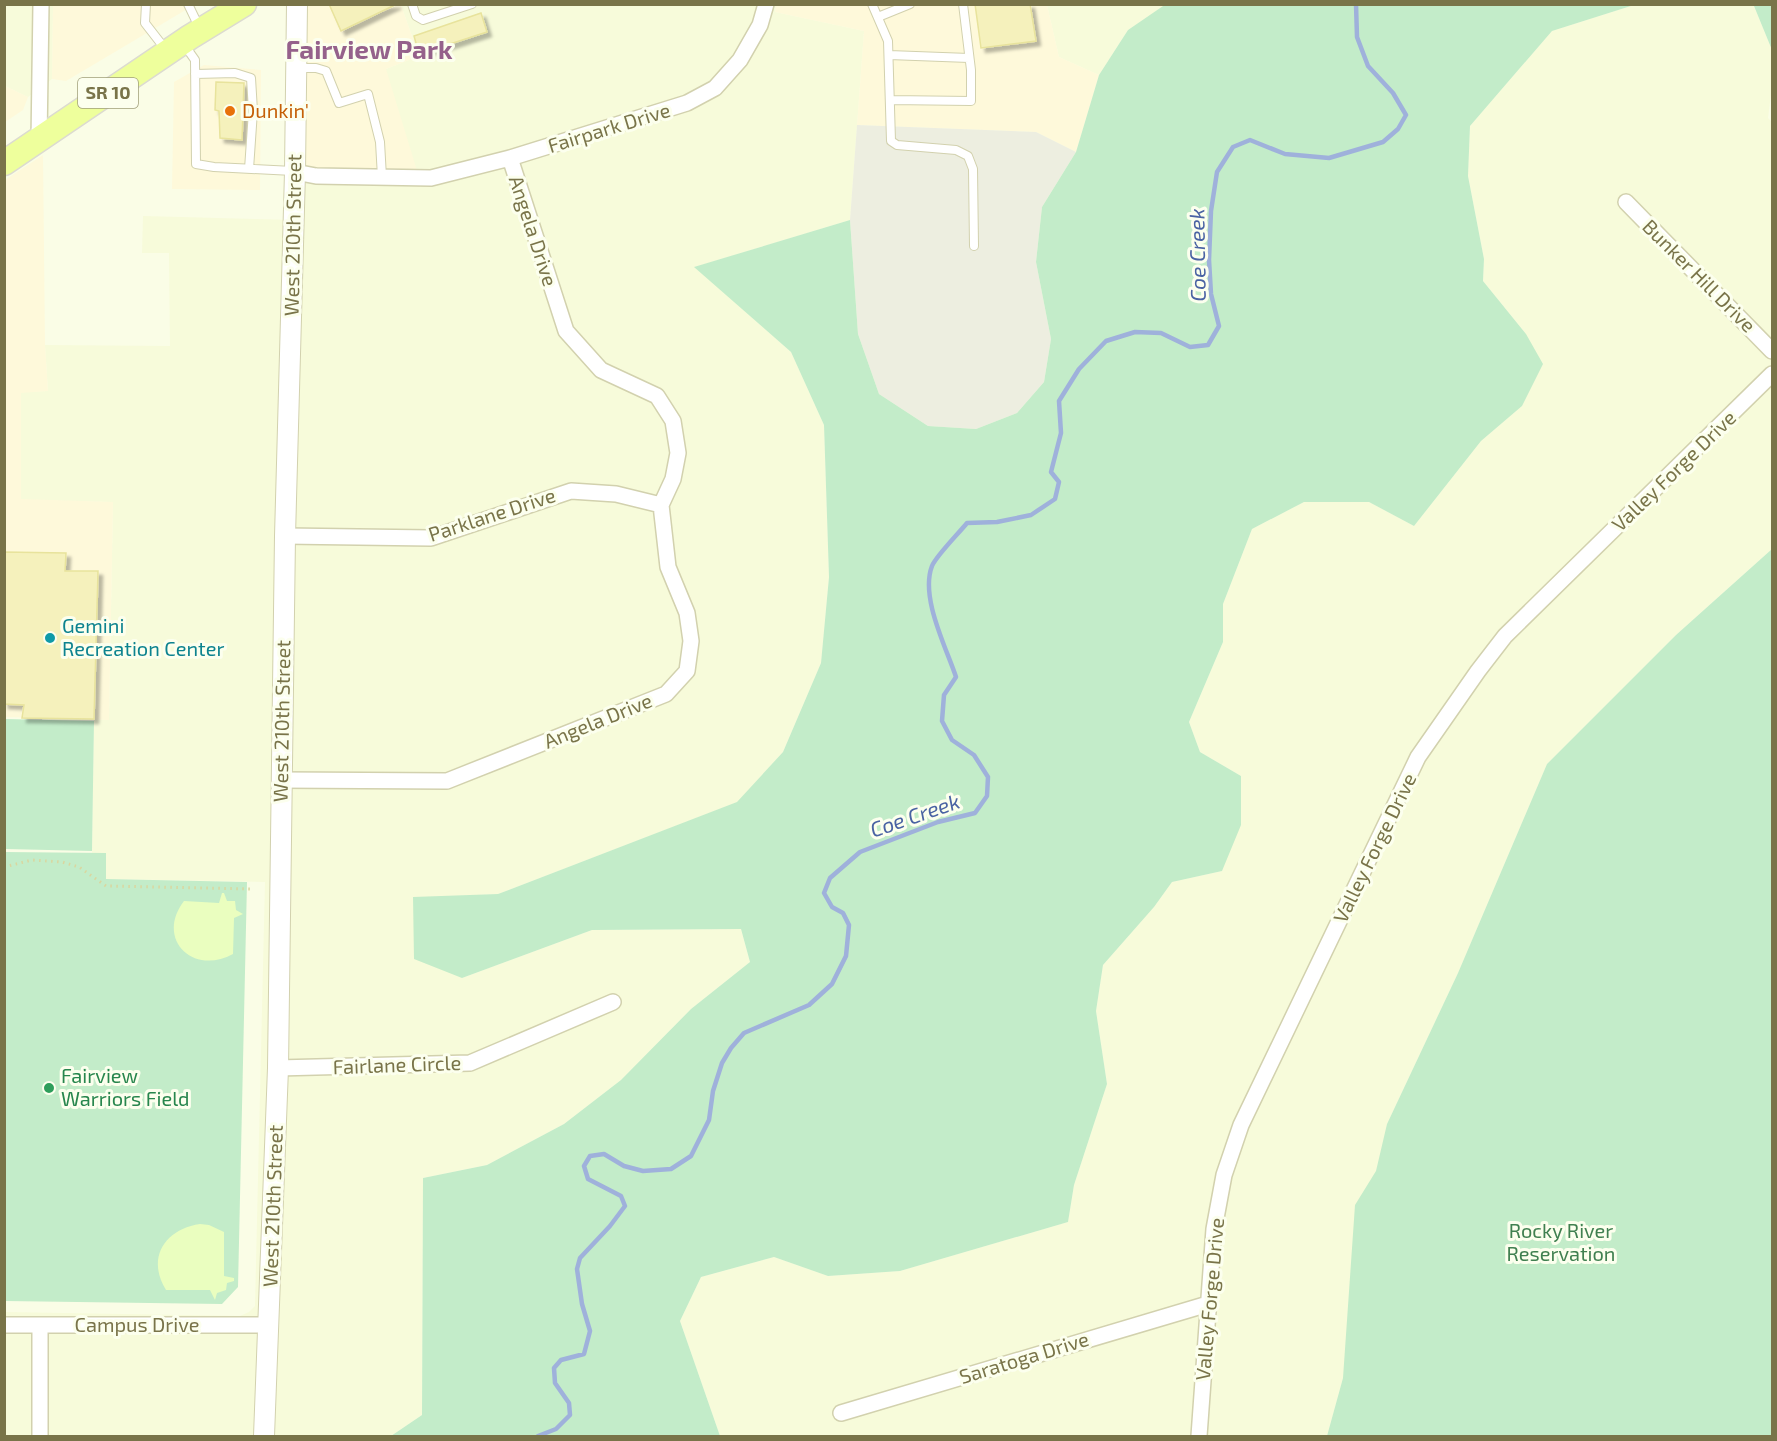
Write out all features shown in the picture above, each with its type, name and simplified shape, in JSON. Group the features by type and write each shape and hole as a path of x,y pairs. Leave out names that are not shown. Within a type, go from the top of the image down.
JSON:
{"main road":[{"name":"SR 10","path":"4,163 183,41 244,4"}],"street":[{"path":"39,141 41,4"},
{"name":"West 210th Street","path":"264,1437 278,1068 285,536 297,4"},
{"name":"Fairpark Drive","path":"295,172 316,176 431,178 510,158 687,104 715,88 740,60 760,25 766,4"},
{"name":"Angela Drive","path":"281,780 447,781 666,694 687,671 691,641 687,613 668,567 661,505 673,479 678,453 673,421 657,396 601,370 566,331 510,158"},
{"name":"Bunker Hill Drive","path":"1626,202 1773,351"},
{"name":"Valley Forge Drive","path":"1199,1437 1214,1229 1224,1175 1241,1125 1418,757 1505,636 1773,375"},
{"name":"Parklane Drive","path":"285,536 431,538 571,490 616,494 661,505"},
{"name":"Fairlane Circle","path":"278,1068 470,1063 613,1002"},
{"name":"Saratoga Drive","path":"841,1413 1208,1304"},
{"name":"Campus Drive","path":"4,1325 269,1325"},
{"path":"40,1325 40,1437"}],"lane":[{"path":"146,4 146,23 183,41 195,60 196,164 295,172"},
{"path":"183,41 188,4"},
{"path":"412,4 416,16 423,20 472,4"},
{"path":"872,4 888,41 891,141 897,145 956,150 968,156 973,169 974,246"},
{"path":"878,17 910,4"},
{"path":"890,100 971,101 963,4"},
{"path":"889,56 969,58"},
{"path":"296,68 316,68 326,71 339,103 368,94 380,142 382,177"},
{"path":"195,74 236,73 251,78 253,111 249,168"}],"path":[{"path":"4,867 32,860 62,862 79,867 106,886 251,889"}],"shaded area":[{"path":"305,4 401,5 419,56 386,69 418,174 298,176"},
{"path":"776,4 1047,5 1059,57 1099,75 1076,152 1036,132 857,125 864,31 775,12"},
{"path":"1741,4 1754,6 1772,50 1772,87 1768,118 1772,122 1772,549 1676,635 1547,764 1458,973 1387,1124 1356,1331 1327,1436 720,1436 680,1321 701,1277 774,1257 828,1276 900,1271 1068,1222 1074,1185 1107,1084 1096,1011 1103,965 1154,907 1172,882 1222,871 1241,776 1200,752 1189,722 1223,642 1223,604 1252,529 1304,502 1369,502 1414,526 1481,441 1522,406 1526,334 1483,281 1484,259 1468,176 1470,126 1552,31 1634,5"},
{"path":"5,5 53,5 52,79 28,97 5,86"},
{"path":"53,5 194,5 66,81 52,79"},
{"path":"401,5 776,5 775,12 864,31 850,220 695,267 791,352 824,425 829,577 821,663 783,752 738,802 498,894 413,898 462,978 592,930 741,929 750,962 691,1009 621,1080 564,1124 487,1165 423,1178 422,1415 391,1436 5,1436 5,1312 240,1316 255,1306 265,882 106,879 106,854 92,853 94,719 109,720 113,502 21,500 21,392 48,391 45,345 170,346 169,253 142,253 143,216 297,220 298,176 386,69 419,56"},
{"path":"1047,5 1166,5 1128,30 1099,75 1059,57"},
{"path":"204,65 261,70 260,190 172,189 174,82"},
{"path":"5,86 28,97 23,110 5,122"},
{"path":"857,125 1036,132 1076,152 1042,207 1036,262 1051,339 1044,382 1017,413 976,429 928,426 879,394 858,334 850,220"},
{"path":"43,155 45,345 48,391 21,393 21,499 113,502 109,720 5,717 5,180"}],"green space":[{"path":"1166,4 1634,5 1552,31 1470,126 1468,176 1484,259 1483,281 1526,334 1543,364 1522,406 1481,441 1414,526 1369,502 1304,502 1252,529 1223,604 1223,642 1189,722 1200,752 1241,776 1241,825 1222,871 1172,882 1154,907 1103,965 1096,1011 1107,1084 1074,1185 1068,1222 900,1271 828,1276 774,1257 701,1277 680,1321 720,1436 391,1436 422,1415 423,1178 487,1165 564,1124 621,1080 691,1009 750,962 741,929 592,930 462,978 414,959 413,897 498,894 737,802 783,752 821,663 829,577 824,425 791,352 694,267 850,220 858,334 879,394 928,426 976,429 1017,413 1044,382 1051,339 1036,262 1042,207 1076,152 1099,75 1128,30"},
{"path":"1741,5 1772,5 1772,50 1754,6"},
{"name":"Rocky River Reservation","path":"1772,549 1772,1436 1327,1436 1343,1378 1355,1205 1376,1171 1387,1124 1458,973 1547,764 1676,635"},
{"path":"5,719 94,721 92,851 5,849"},
{"path":"5,852 106,853 106,879 247,882 238,1287 222,1304 5,1301"}],"sand":[{"path":"222,893 227,901 235,901 236,910 243,914 234,918 233,954 218,960 192,957 176,940 174,928 176,915 184,901 219,903"},
{"path":"200,1224 209,1225 224,1232 224,1276 234,1278 234,1281 227,1283 226,1290 217,1293 215,1300 210,1290 166,1290 160,1278 158,1267 162,1247 177,1232"}],"building":[{"path":"329,4 397,4 341,31"},
{"path":"975,4 1030,4 1036,41 981,48"},
{"path":"481,13 487,32 419,54 414,36"},
{"name":"Dunkin'","path":"216,82 244,83 242,140 220,138 219,111 215,110"},
{"name":"Gemini Recreation Center","path":"4,552 66,553 65,571 98,571 94,719 22,718 24,705 4,704"}],"waterway":[{"name":"Coe Creek","path":"538,1436 556,1429 570,1415 569,1403 555,1383 554,1368 561,1360 584,1354 590,1331 582,1304 577,1269 580,1258 625,1206 621,1196 588,1179 584,1166 590,1156 604,1154 624,1166 643,1171 671,1169 691,1156 709,1120 713,1091 722,1063 731,1048 744,1033 809,1005 832,984 846,956 849,925 843,913 832,907 824,893 830,878 860,852 938,822 975,813 987,796 988,777 974,755 952,740 942,721 944,695 956,677 936,622 929,592 929,578 934,562 967,523 997,522 1031,515 1055,499 1059,482 1051,472 1061,433 1059,401 1079,369 1106,341 1135,332 1161,333 1190,347 1208,345 1219,326 1211,294 1209,260 1211,211 1217,172 1233,147 1250,140 1285,154 1329,158 1383,142 1398,129 1406,115 1393,93 1368,66 1357,37 1356,4"}],"place":[{"name":"Dunkin'","path":"230,111"},
{"name":"Gemini Recreation Center","path":"50,638"},
{"name":"Fairview Warriors Field","path":"49,1088"}],"district":[{"name":"Fairview Park","path":"369,50"}]}
